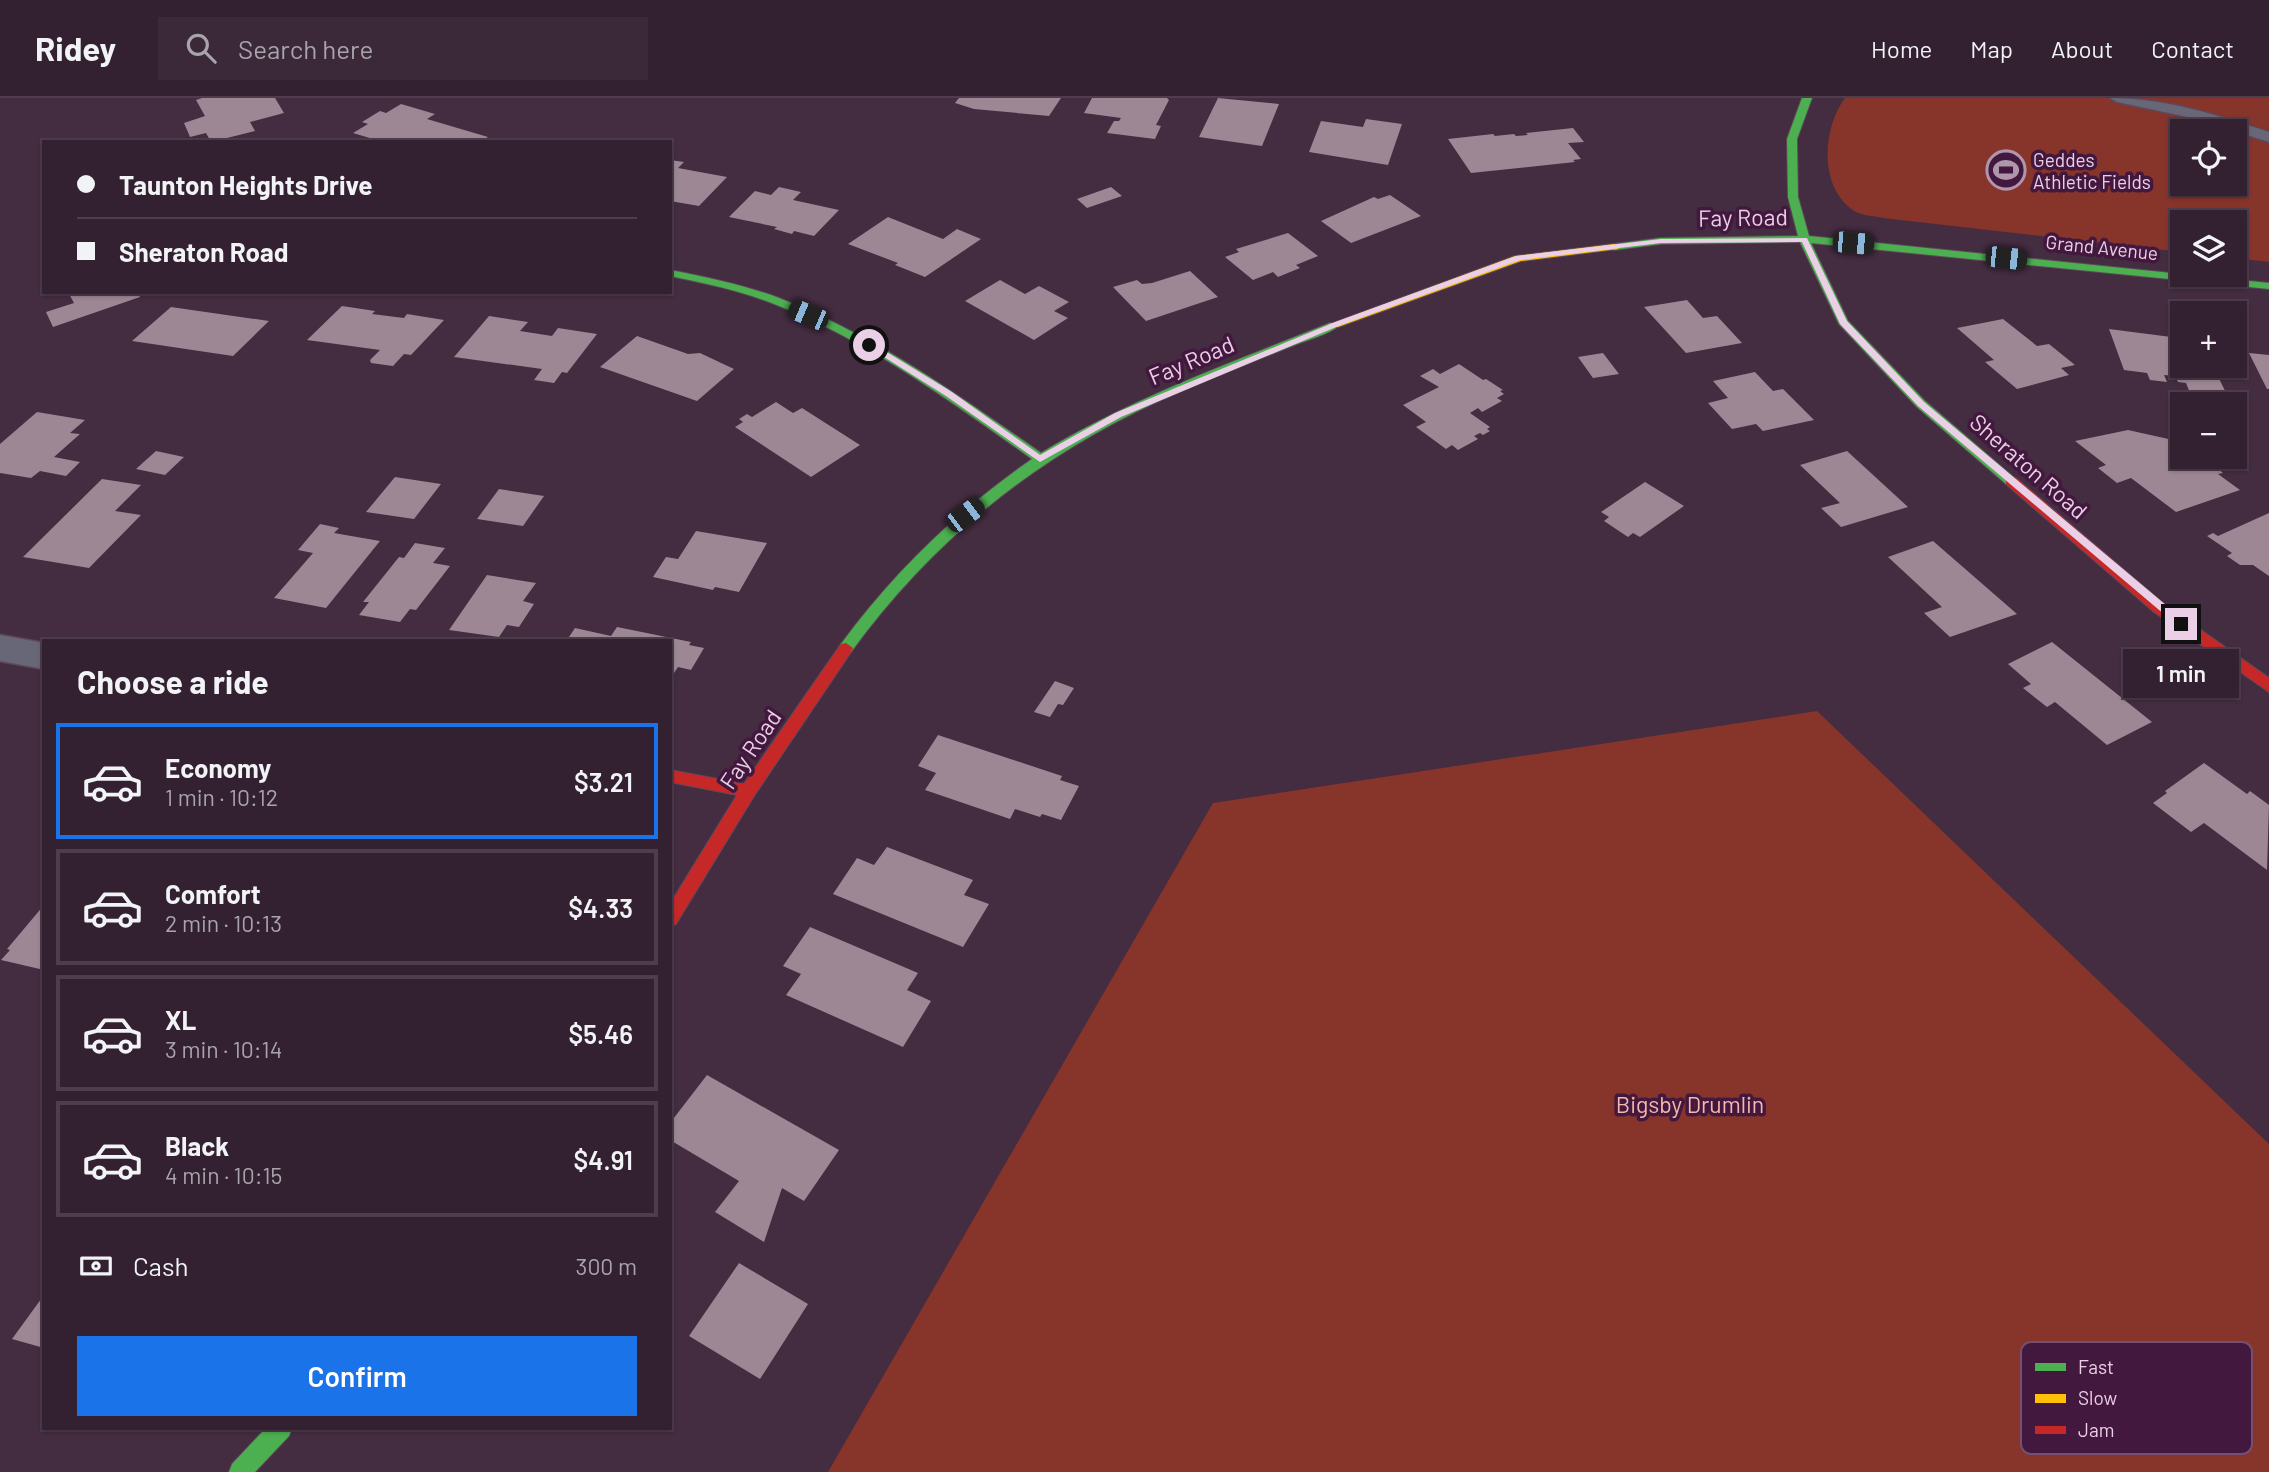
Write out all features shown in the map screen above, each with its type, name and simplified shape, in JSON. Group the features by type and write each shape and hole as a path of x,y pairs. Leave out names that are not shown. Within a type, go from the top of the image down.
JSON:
{"street":[{"name":"Fay Road","path":"672,916 748,791 858,630 928,551 965,515 1040,459 1118,415 1338,323 1519,258 1661,241 1804,239 1793,197 1792,139 1807,98"},
{"name":"Grand Avenue","path":"1804,239 2269,286"},
{"name":"Sheraton Road","path":"1804,239 1843,322 1921,404 2159,608 2269,686"},
{"path":"672,274 767,298 849,332 949,394 1040,459"},
{"path":"0,648 42,656"},
{"path":"672,776 748,791"},
{"path":"240,1472 279,1430"}],"lane":[{"path":"2117,98 2200,115 2269,137"}],"green space":[{"name":"Geddes Athletic Fields","path":"1845,98 2269,98 2269,262 2247,259 2247,210 2170,210 2170,251 1859,213 1844,202 1835,189 1830,174 1828,142"},
{"name":"Bigsby Drumlin","path":"1817,711 2269,1144 2269,1472 828,1472 1213,803"}],"building":[{"path":"275,98 284,113 250,122 255,131 210,140 206,133 190,137 184,123 205,116 196,100"},
{"path":"959,98 1061,98 1049,116 974,109 955,103"},
{"path":"1092,98 1169,100 1156,125 1161,126 1155,139 1107,133 1114,121 1121,118 1084,113"},
{"path":"1218,98 1279,104 1262,146 1199,137"},
{"path":"401,104 435,114 427,119 488,137 484,140 376,140 353,133 368,124 362,122 380,111 386,113"},
{"path":"1366,119 1402,124 1388,165 1309,152 1321,121 1363,127"},
{"path":"1573,128 1584,142 1568,143 1581,159 1573,160 1575,162 1471,173 1448,139 1493,134 1528,135 1526,133"},
{"path":"672,160 684,162 678,168 727,177 699,206 672,201"},
{"path":"779,187 801,192 793,200 839,210 814,236 794,231 792,234 774,229 777,227 729,217 755,191 771,195"},
{"path":"1111,187 1122,196 1087,208 1077,199"},
{"path":"1390,195 1421,216 1351,243 1321,221 1374,197 1378,199"},
{"path":"888,217 943,239 957,229 981,239 925,277 895,265 898,263 848,244"},
{"path":"1288,233 1318,256 1296,265 1300,268 1278,277 1273,272 1253,280 1225,257 1239,252 1236,249"},
{"path":"1190,271 1218,297 1146,321 1113,287 1137,280 1142,284 1152,283"},
{"path":"1000,280 1025,294 1039,286 1069,302 1054,311 1068,318 1034,340 965,301"},
{"path":"69,294 138,294 140,297 53,327 46,312 74,303"},
{"path":"1687,300 1703,318 1717,316 1742,343 1686,353 1644,307"},
{"path":"342,306 375,311 372,314 404,318 407,314 444,320 411,355 404,354 393,366 371,363 370,360 380,350 307,340"},
{"path":"171,307 269,321 233,356 132,341"},
{"path":"489,316 528,322 520,331 552,336 558,328 597,334 567,373 562,372 554,383 534,380 542,369 454,357"},
{"path":"2003,319 2037,346 2049,344 2075,365 2061,368 2069,375 2017,389 1985,362 1994,360 1957,328"},
{"path":"2109,329 2170,337 2170,376 2164,375 2167,382 2150,380 2147,373 2124,370"},
{"path":"637,336 688,354 700,353 734,369 697,401 600,367"},
{"path":"1603,353 1619,374 1593,378 1578,357"},
{"path":"2249,353 2269,355 2269,389 2267,389"},
{"path":"1459,364 1503,390 1500,391 1504,394 1497,398 1502,401 1482,412 1478,408 1470,413 1490,427 1487,429 1490,431 1474,436 1478,439 1458,450 1452,445 1446,449 1416,427 1426,422 1403,405 1439,387 1420,376 1433,369 1440,374"},
{"path":"1755,372 1773,391 1783,389 1814,420 1763,431 1756,424 1732,429 1708,403 1728,398 1713,381"},
{"path":"2176,378 2219,378 2226,392 2190,392 2186,383 2178,382"},
{"path":"776,402 793,413 802,408 860,445 811,477 735,427 743,422 739,419 747,414 752,417"},
{"path":"37,412 85,420 70,433 80,434 54,457 80,462 66,476 40,471 31,478 0,473 0,444"},
{"path":"2128,430 2170,439 2170,469 2218,469 2223,473 2218,474 2240,490 2176,512 2131,478 2117,483 2098,468 2106,465 2075,441"},
{"path":"156,451 184,457 165,475 136,469"},
{"path":"1847,451 1908,507 1841,527 1821,508 1840,503 1800,465"},
{"path":"395,477 441,484 414,519 366,512"},
{"path":"102,479 141,485 115,511 141,515 89,568 23,557"},
{"path":"1645,482 1684,506 1640,537 1633,533 1628,537 1604,521 1609,517 1601,512"},
{"path":"499,489 544,496 523,526 477,519"},
{"path":"2269,513 2269,576 2253,565 2240,565 2227,556 2232,553 2207,536 2213,533 2218,536"},
{"path":"320,524 339,528 334,533 380,541 326,608 274,598 313,553 298,550"},
{"path":"696,531 767,543 739,592 715,587 713,590 653,577 666,557 678,559"},
{"path":"1933,541 2017,614 1950,637 1924,613 1942,607 1888,557"},
{"path":"415,543 445,548 433,563 450,566 416,610 410,609 400,622 359,615 369,602 363,602 399,557 404,558"},
{"path":"487,575 536,583 523,601 534,604 519,627 507,625 499,637 449,630"},
{"path":"617,627 691,642 689,645 704,648 691,670 678,667 672,676 672,639 568,639 575,628 611,636"},
{"path":"2052,642 2152,722 2107,745 2055,702 2047,707 2023,688 2031,684 2008,664"},
{"path":"1055,681 1074,688 1063,705 1058,704 1050,717 1034,712"},
{"path":"938,735 1062,776 1060,780 1079,786 1061,820 1015,809 1010,819 925,790 936,773 918,766"},
{"path":"2204,763 2247,794 2250,791 2269,805 2267,870 2204,823 2191,832 2153,803"},
{"path":"887,847 973,880 964,895 989,904 963,947 833,894 857,858 874,865"},
{"path":"42,907 42,970 1,960 10,950 7,949"},
{"path":"810,927 918,973 907,990 931,1001 903,1047 786,995 801,974 783,966"},
{"path":"707,1075 839,1150 804,1201 782,1188 764,1242 715,1212 739,1181 672,1141 672,1120"},
{"path":"739,1263 808,1304 760,1379 689,1336"},
{"path":"42,1298 42,1347 12,1339"}],"traffic: fast":[{"path":"1807,98 1792,139 1793,197 1804,239 1843,322 1921,404 2011,481"},
{"path":"1614,247 1661,241 1804,239 2269,286"},
{"path":"672,273 774,300 845,332 912,371 1040,459"},
{"path":"846,648 901,578 933,546 967,515 1040,459 1144,403 1334,325"},
{"path":"240,1472 279,1430"}],"traffic: slow":[{"path":"1334,325 1519,258 1614,247"}],"traffic: jam":[{"path":"2011,481 2159,608 2269,686"},
{"path":"672,916 748,791 846,648"},
{"path":"672,776 748,791"}],"place":[{"name":"Geddes Athletic Fields","path":"2006,170"}],"route":[{"path":"869,345 949,394 1040,459 1118,415 1338,323 1519,258 1661,241 1804,239 1843,322 1921,404 2181,624"}]}
